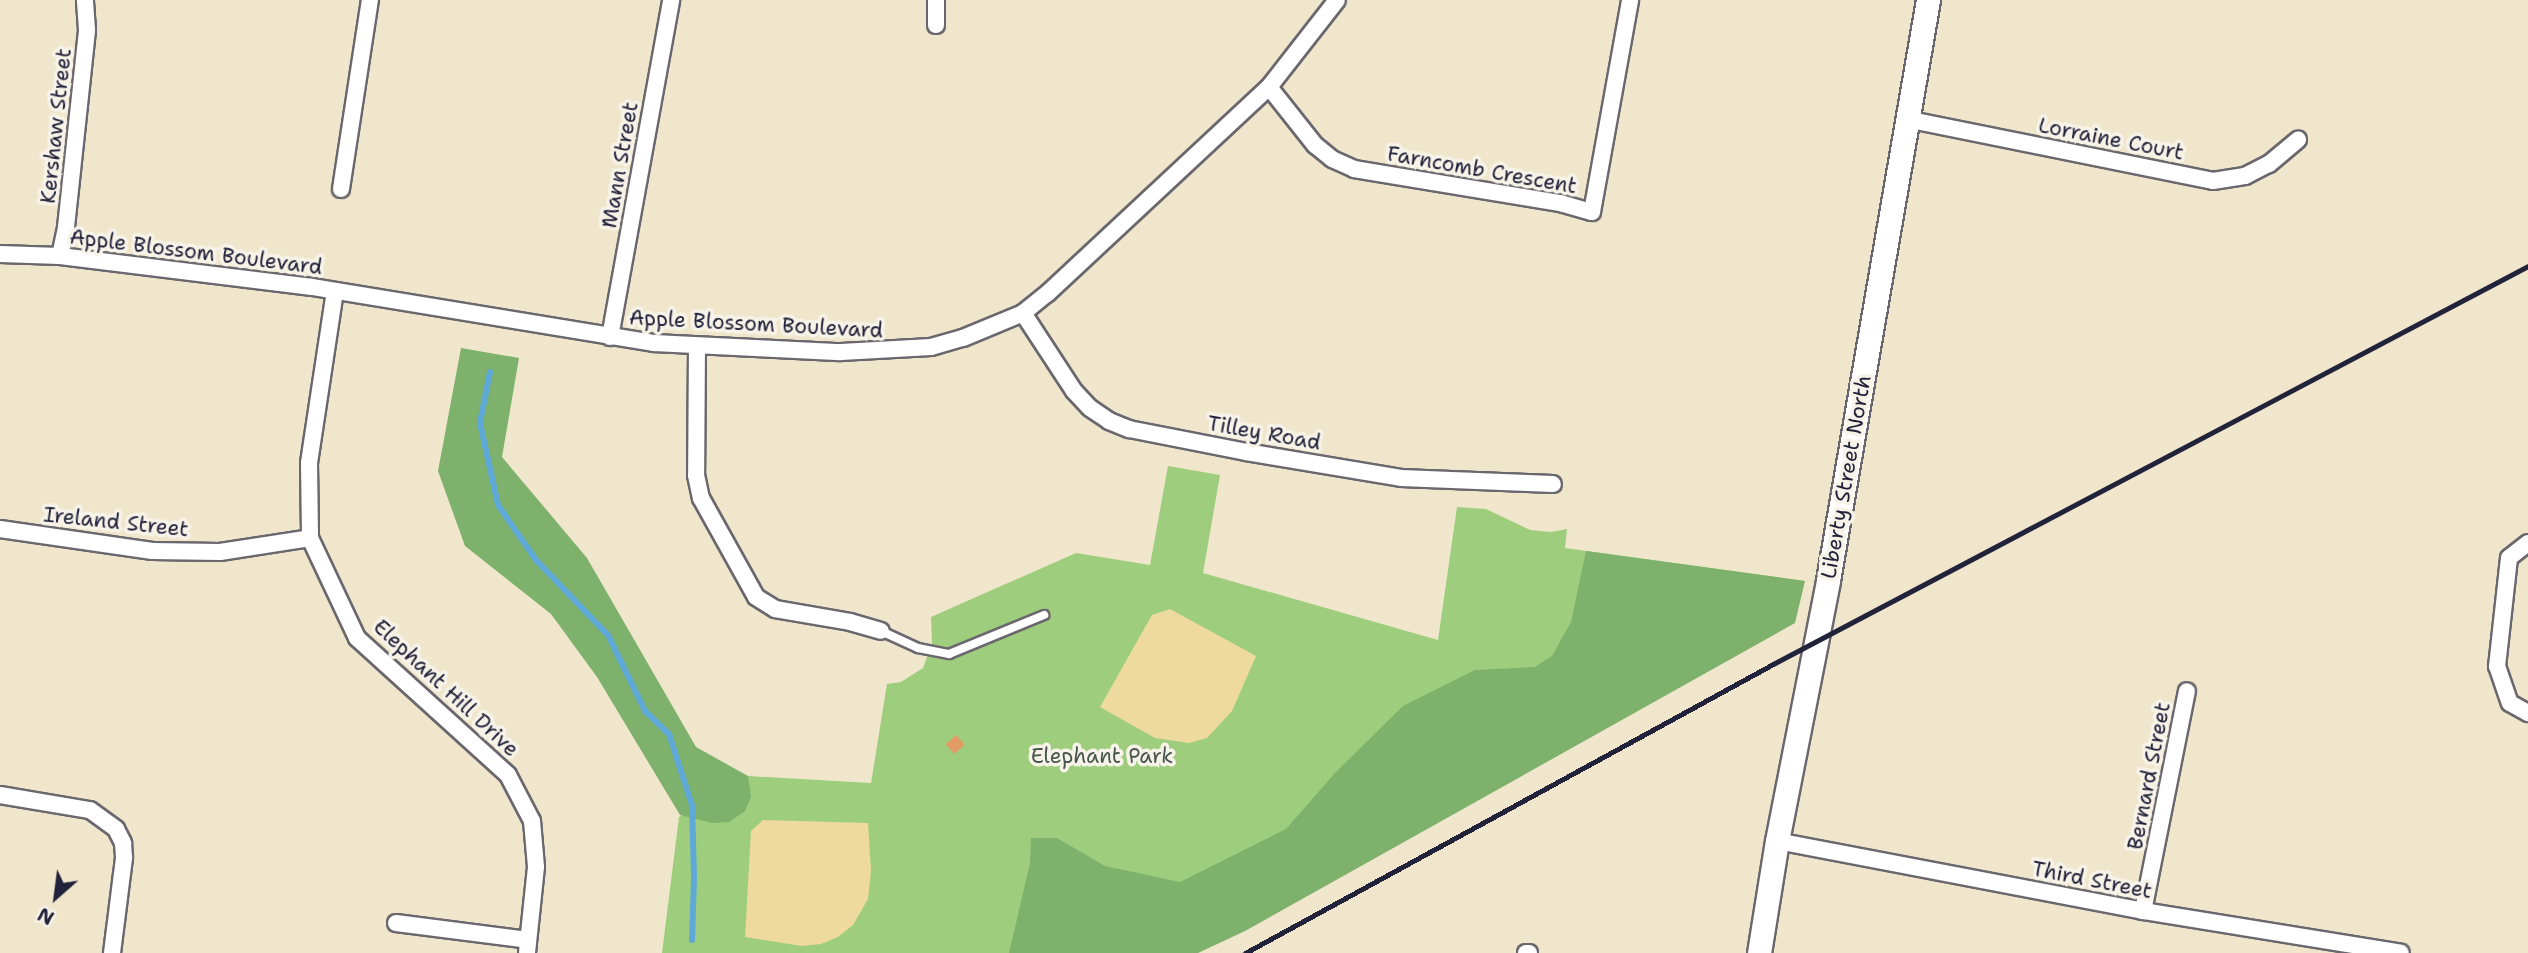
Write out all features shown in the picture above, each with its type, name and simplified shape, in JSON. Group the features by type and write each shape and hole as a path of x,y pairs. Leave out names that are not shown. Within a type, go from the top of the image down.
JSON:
{"main road":[{"name":"Liberty Street North","path":"1759,953 1777,841 1828,580 1928,0"}],"street":[{"name":"Kershaw Street","path":"60,256 66,228 88,30 85,0"},
{"path":"341,189 370,0"},
{"name":"Mann Street","path":"610,337 671,0"},
{"path":"936,0 936,25"},
{"name":"Apple Blossom Boulevard","path":"0,254 60,256 335,291 610,337 697,346 887,352 963,338 1023,313 1269,88 1336,0"},
{"name":"Farncomb Crescent","path":"1269,88 1315,145 1332,159 1354,169 1560,203 1592,212 1630,0"},
{"name":"Lorraine Court","path":"1906,119 2213,181 2245,176 2269,164 2298,140"},
{"name":"Elephant Hill Drive","path":"335,291 309,463 310,538 357,638 508,775 532,821 536,867 527,947"},
{"name":"Tilley Road","path":"1023,313 1074,391 1090,408 1109,421 1129,429 1246,453 1401,478 1553,484"},
{"path":"697,346 696,475 701,498 756,597 775,609 850,622 881,631"},
{"name":"Ireland Street","path":"0,529 152,551 220,552 310,538"},
{"path":"2528,543 2509,558 2497,666 2510,703 2528,713"},
{"name":"Bernard Street","path":"2143,911 2188,691"},
{"path":"0,795 90,810 116,830 122,843 124,858 112,953"},
{"name":"Third Street","path":"1777,841 2143,911 2401,953"},
{"path":"396,923 527,947"}],"lane":[{"path":"881,631 918,648 949,654 1044,614"}],"green space":[{"path":"461,348 519,358 502,457 587,558 696,747 748,776 751,797 745,811 729,822 712,823 680,815 597,677 551,614 465,546 438,471"},
{"name":"Elephant Park","path":"1168,466 1220,475 1203,573 1438,640 1457,507 1486,509 1530,530 1551,532 1567,529 1565,548 1805,581 1170,953 662,953 679,817 748,776 871,783 887,684 901,682 923,668 932,644 931,617 1076,553 1150,565"},
{"path":"1586,551 1805,581 1795,623 1245,931 1198,953 1009,953 1030,863 1031,838 1057,838 1105,866 1180,882 1286,829 1335,773 1403,706 1475,670 1535,667 1552,656 1571,622"}],"sand":[{"path":"1170,609 1256,656 1232,711 1207,738 1189,743 1155,738 1100,707 1152,615"},
{"path":"763,820 868,823 871,871 868,899 853,925 838,937 821,944 802,946 745,937 751,831"}],"building":[{"path":"956,735 965,745 954,754 946,744"}],"waterway":[{"path":"490,372 480,423 498,505 536,560 608,635 645,711 669,734 692,805 692,940"}],"railway":[{"path":"1245,953 1773,664 2528,266"}]}
